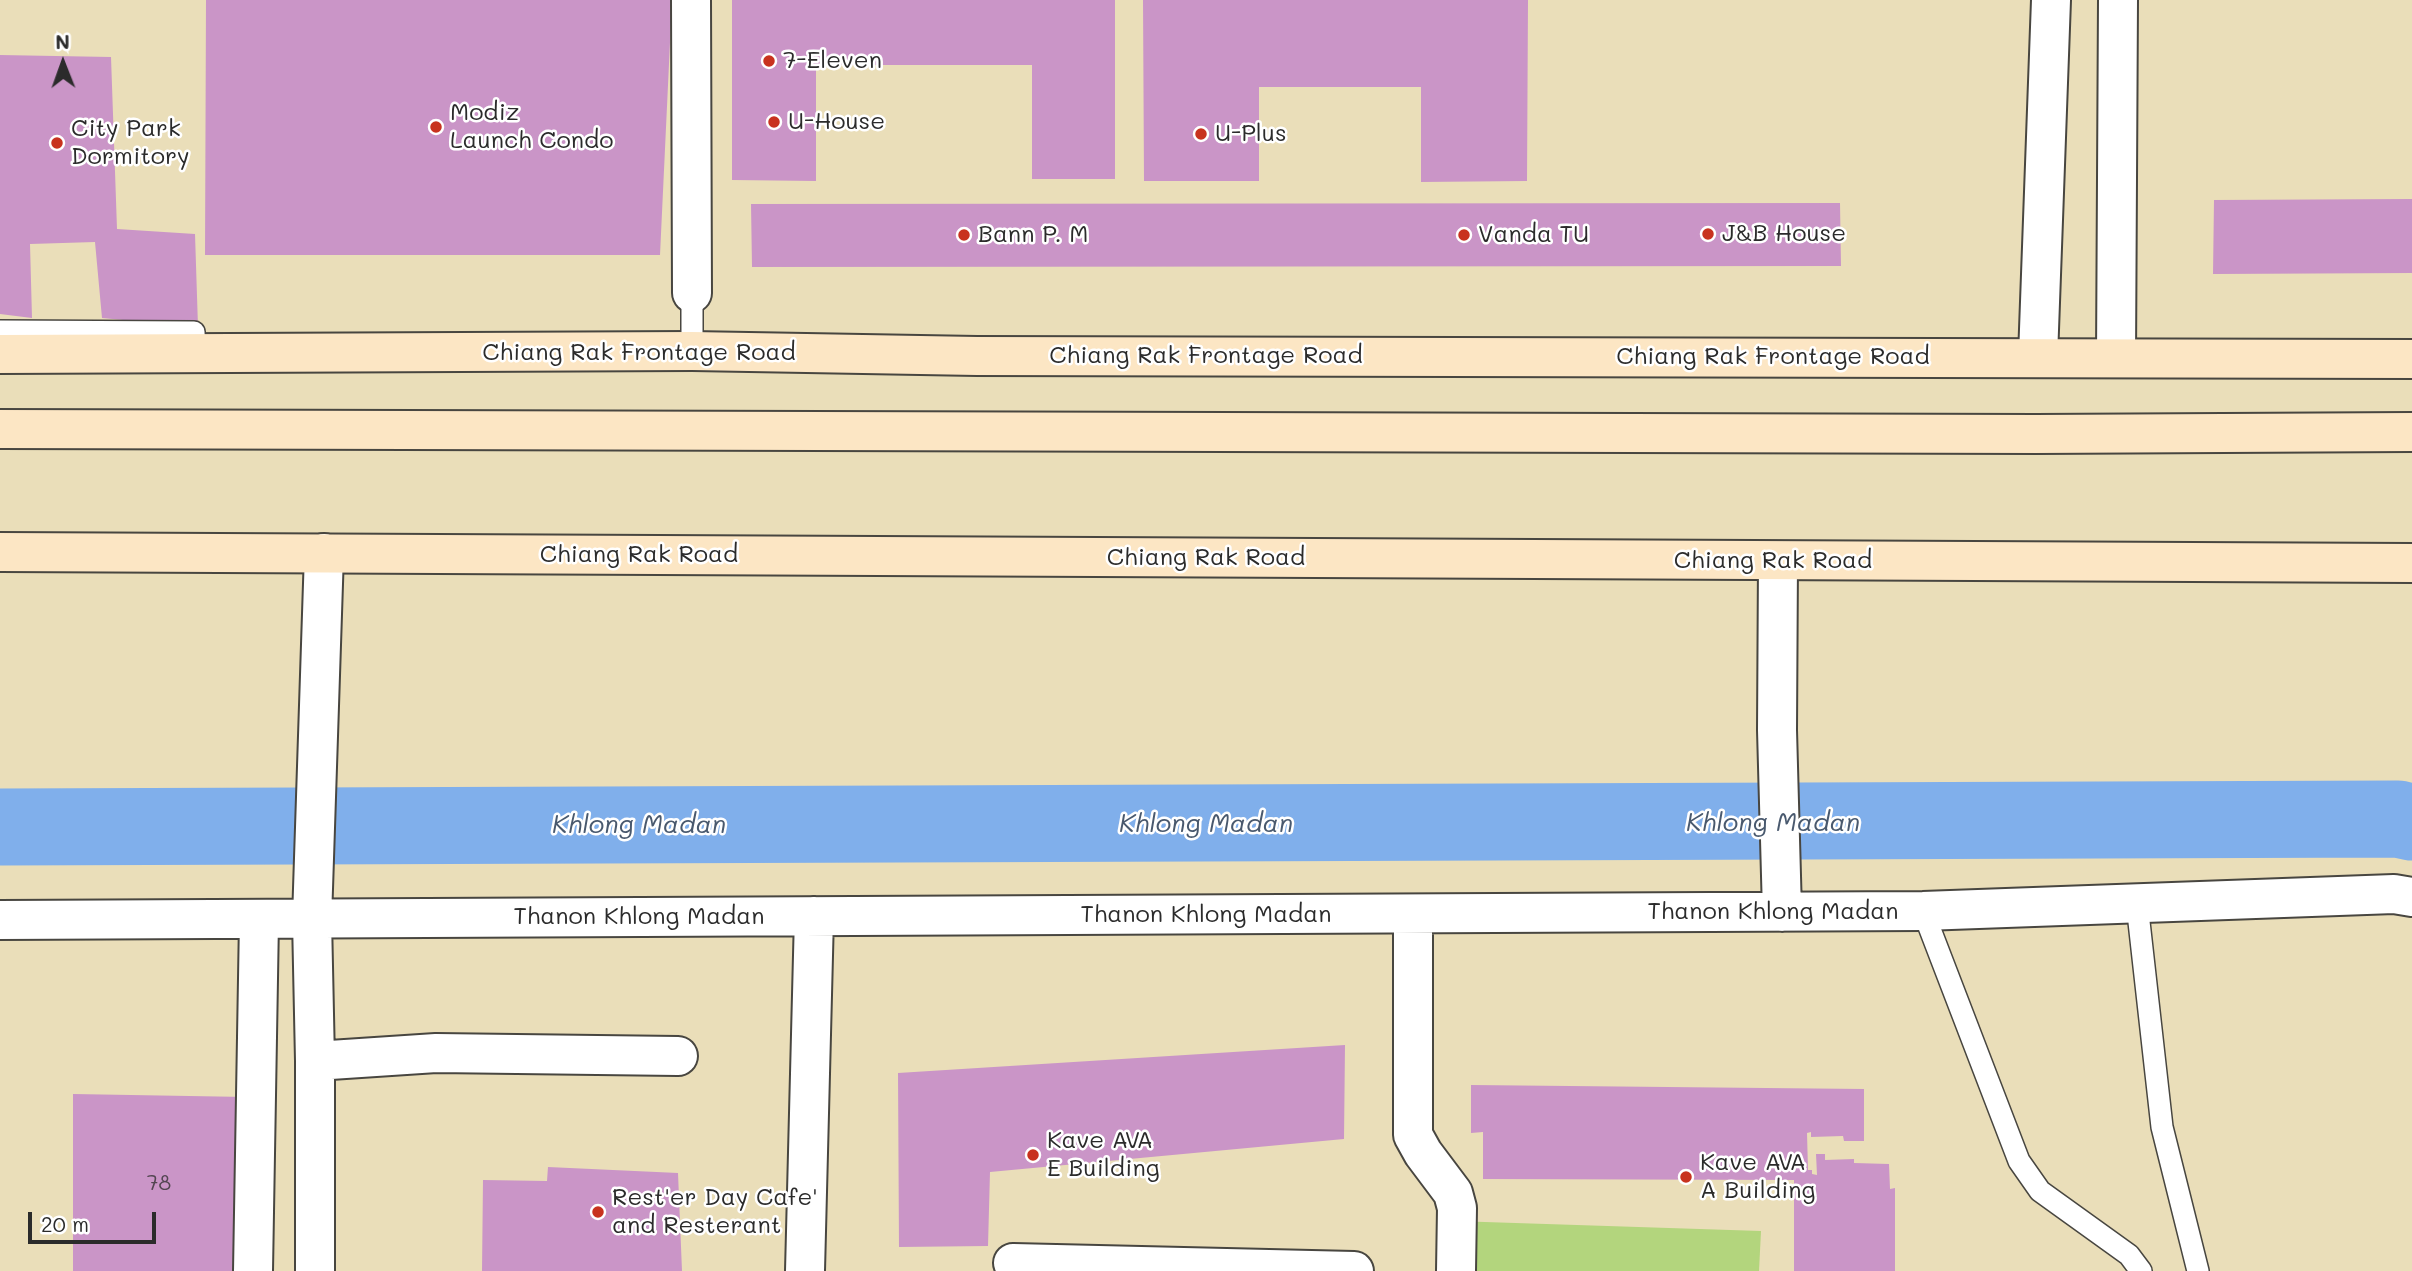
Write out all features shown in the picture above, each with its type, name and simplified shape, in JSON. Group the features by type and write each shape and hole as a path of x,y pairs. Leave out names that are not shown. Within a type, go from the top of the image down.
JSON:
{"main road":[{"name":"Chiang Rak Frontage Road","path":"0,354 692,351 977,356 2412,359"},
{"path":"0,410 168,430"},
{"path":"0,429 2412,432"},
{"name":"Chiang Rak Road","path":"0,552 2412,563"}],"street":[{"path":"691,0 692,293"},
{"path":"2038,357 2051,0"},
{"path":"2116,358 2118,0"},
{"path":"315,1271 313,904 324,553"},
{"path":"1778,561 1777,730 1782,898"},
{"name":"Thanon Khlong Madan","path":"0,920 259,920 313,904 814,916 1413,914 1782,898 1923,911 2394,894 2412,897"},
{"path":"1413,914 1413,1135 1453,1193 1457,1208 1456,1271"},
{"path":"805,1271 814,916"},
{"path":"253,1271 259,920"},
{"path":"315,1060 436,1054 678,1056"},
{"path":"1013,1263 1354,1271"}],"lane":[{"path":"692,293 692,351"},
{"path":"0,331 194,332 195,354"},
{"path":"2137,904 2162,1127 2198,1271"},
{"path":"1923,911 2019,1161 2040,1191 2129,1255 2141,1271"}],"green space":[{"path":"1454,1221 1761,1231 1759,1271 1453,1271"}],"building":[{"name":"Modiz Launch Condo","path":"206,0 672,0 660,255 205,255"},
{"name":"U-House","path":"732,0 1115,0 1115,179 1032,179 1032,65 816,65 816,181 732,180"},
{"name":"U-Plus","path":"1143,0 1528,0 1527,181 1421,182 1421,87 1259,87 1259,181 1144,181"},
{"name":"City Park Dormitory","path":"0,55 111,57 117,229 195,234 198,327 102,318 95,242 30,244 32,318 0,314"},
{"path":"2412,199 2412,273 2213,274 2214,200"},
{"path":"1840,203 1841,266 752,267 751,204"},
{"name":"Kave AVA E Building","path":"1345,1045 1344,1139 990,1172 988,1246 899,1247 898,1073"},
{"name":"Kave AVA A Building","path":"1471,1085 1864,1089 1864,1141 1844,1141 1843,1136 1811,1137 1811,1132 1807,1133 1808,1170 1817,1175 1816,1154 1825,1154 1825,1160 1854,1159 1854,1163 1889,1164 1890,1189 1895,1188 1895,1271 1794,1271 1794,1180 1483,1179 1483,1132 1471,1133"},
{"path":"73,1094 247,1097 243,1271 73,1271"},
{"path":"548,1167 678,1173 682,1271 482,1271 483,1180 547,1181"}],"waterway":[{"name":"Khlong Madan","path":"0,827 2398,819 2412,822"}],"place":[{"name":"7-Eleven","path":"769,61"},
{"name":"U-House","path":"774,122"},
{"name":"Modiz Launch Condo","path":"436,127"},
{"name":"U-Plus","path":"1201,134"},
{"name":"City Park Dormitory","path":"57,143"},
{"name":"J&B House","path":"1708,234"},
{"name":"Bann P. M","path":"964,235"},
{"name":"Vanda TU","path":"1464,235"},
{"name":"Kave AVA E Building","path":"1033,1155"},
{"name":"Kave AVA A Building","path":"1686,1177"},
{"name":"Rest'er Day Cafe' and Resterant","path":"598,1212"}]}
